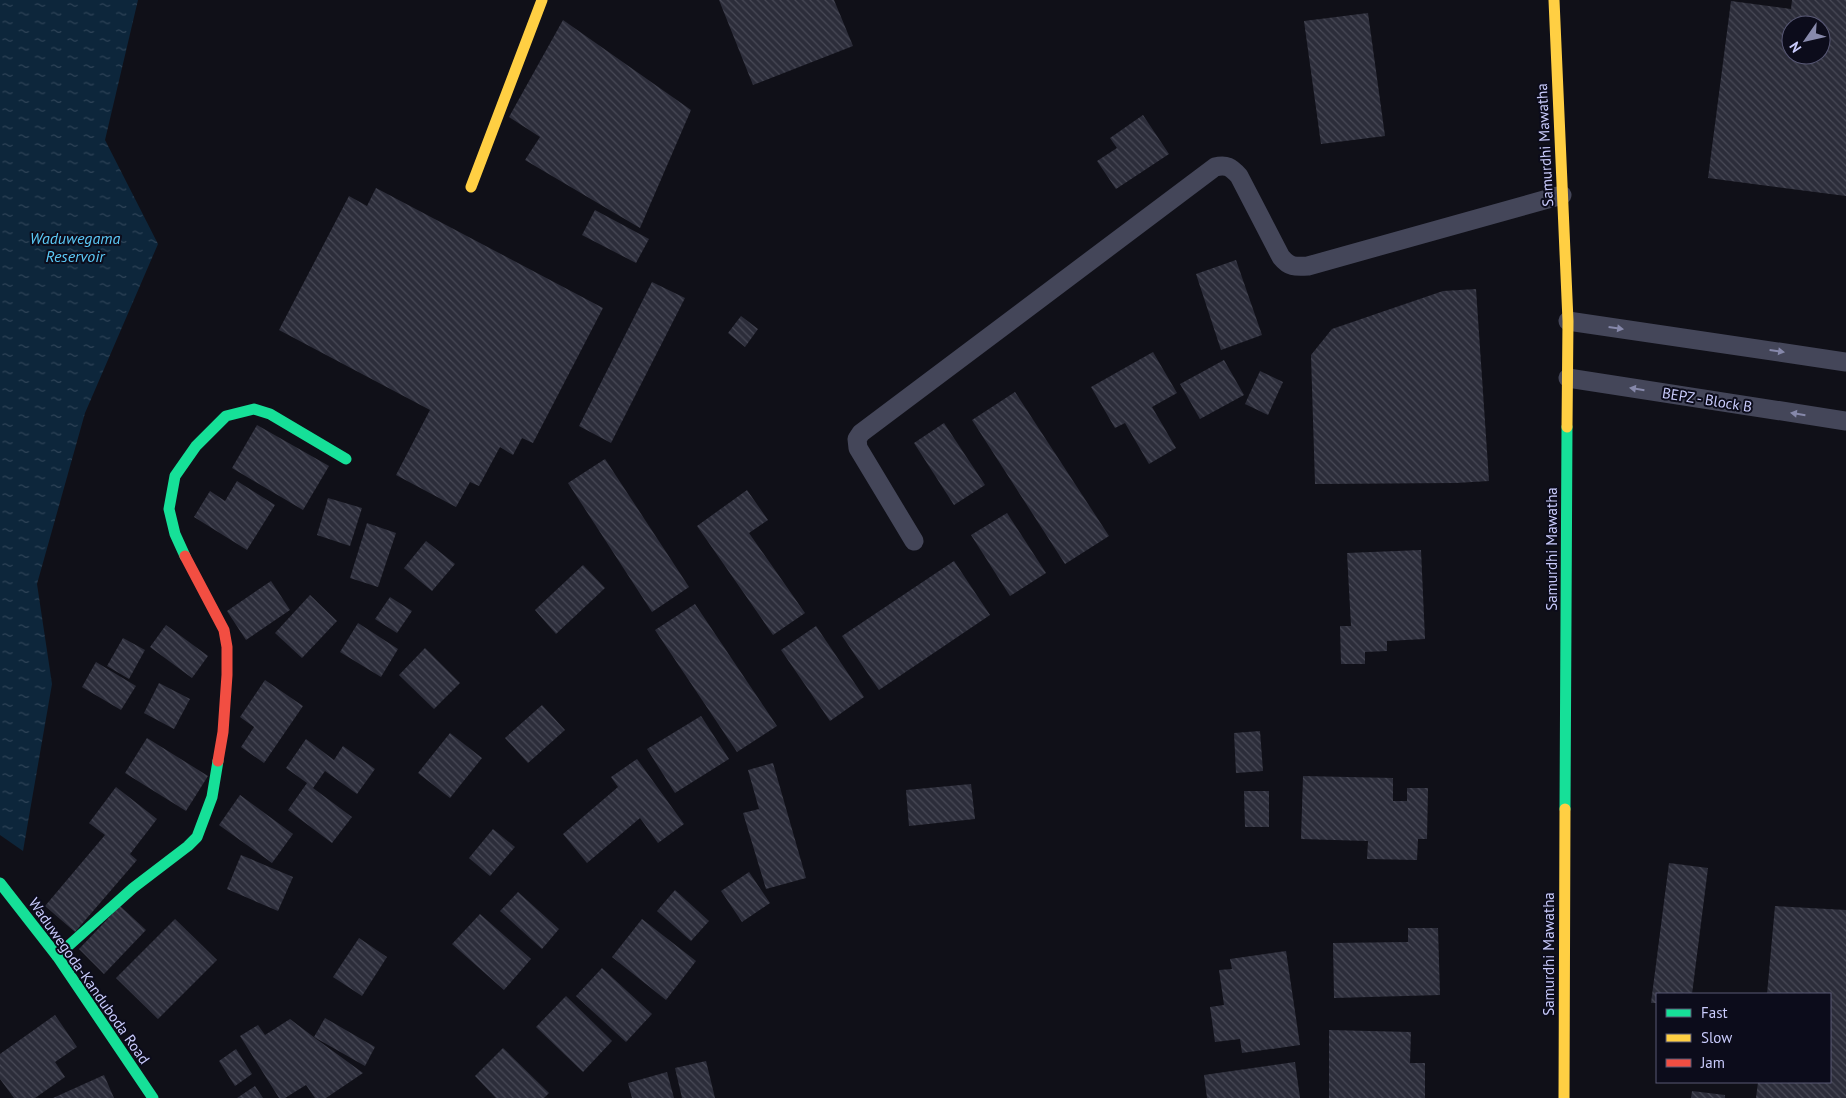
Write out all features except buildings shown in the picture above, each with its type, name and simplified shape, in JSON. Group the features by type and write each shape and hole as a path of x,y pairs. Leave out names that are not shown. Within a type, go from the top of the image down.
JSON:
{"street":[{"path":"471,187 542,0"},
{"name":"Samurdhi Mawatha","path":"1554,0 1568,321 1564,1098"},
{"path":"57,956 132,888 188,846 197,837 212,797 223,732 227,647 224,630 175,534 169,509 175,476 196,446 226,416 254,410 270,414 346,459"},
{"name":"Waduwegoda-Kanduboda Road","path":"0,883 57,956 153,1098"}],"lane":[{"path":"914,541 858,448 857,439 861,434 1215,167 1224,165 1232,168 1239,176 1280,256 1286,264 1298,267 1308,266 1562,195"},
{"path":"1568,321 1846,362"},
{"name":"BEPZ - Block B","path":"1568,378 1846,421"}],"water":[{"name":"Waduwegama Reservoir","path":"0,0 138,0 105,140 158,244 85,413 37,584 52,684 23,851 0,835"}],"traffic: fast":[{"path":"185,556 175,534 169,509 175,476 196,446 226,416 254,409 270,414 346,459"},
{"path":"1565,809 1567,427"},
{"path":"57,956 133,888 197,837 212,797 218,761"},
{"path":"0,883 57,956 153,1098"}],"traffic: slow":[{"path":"471,187 542,0"},
{"path":"1554,0 1568,321 1567,427"},
{"path":"1564,1098 1565,809"}],"traffic: jam":[{"path":"185,556 224,630 227,647 223,732 218,761"}]}
